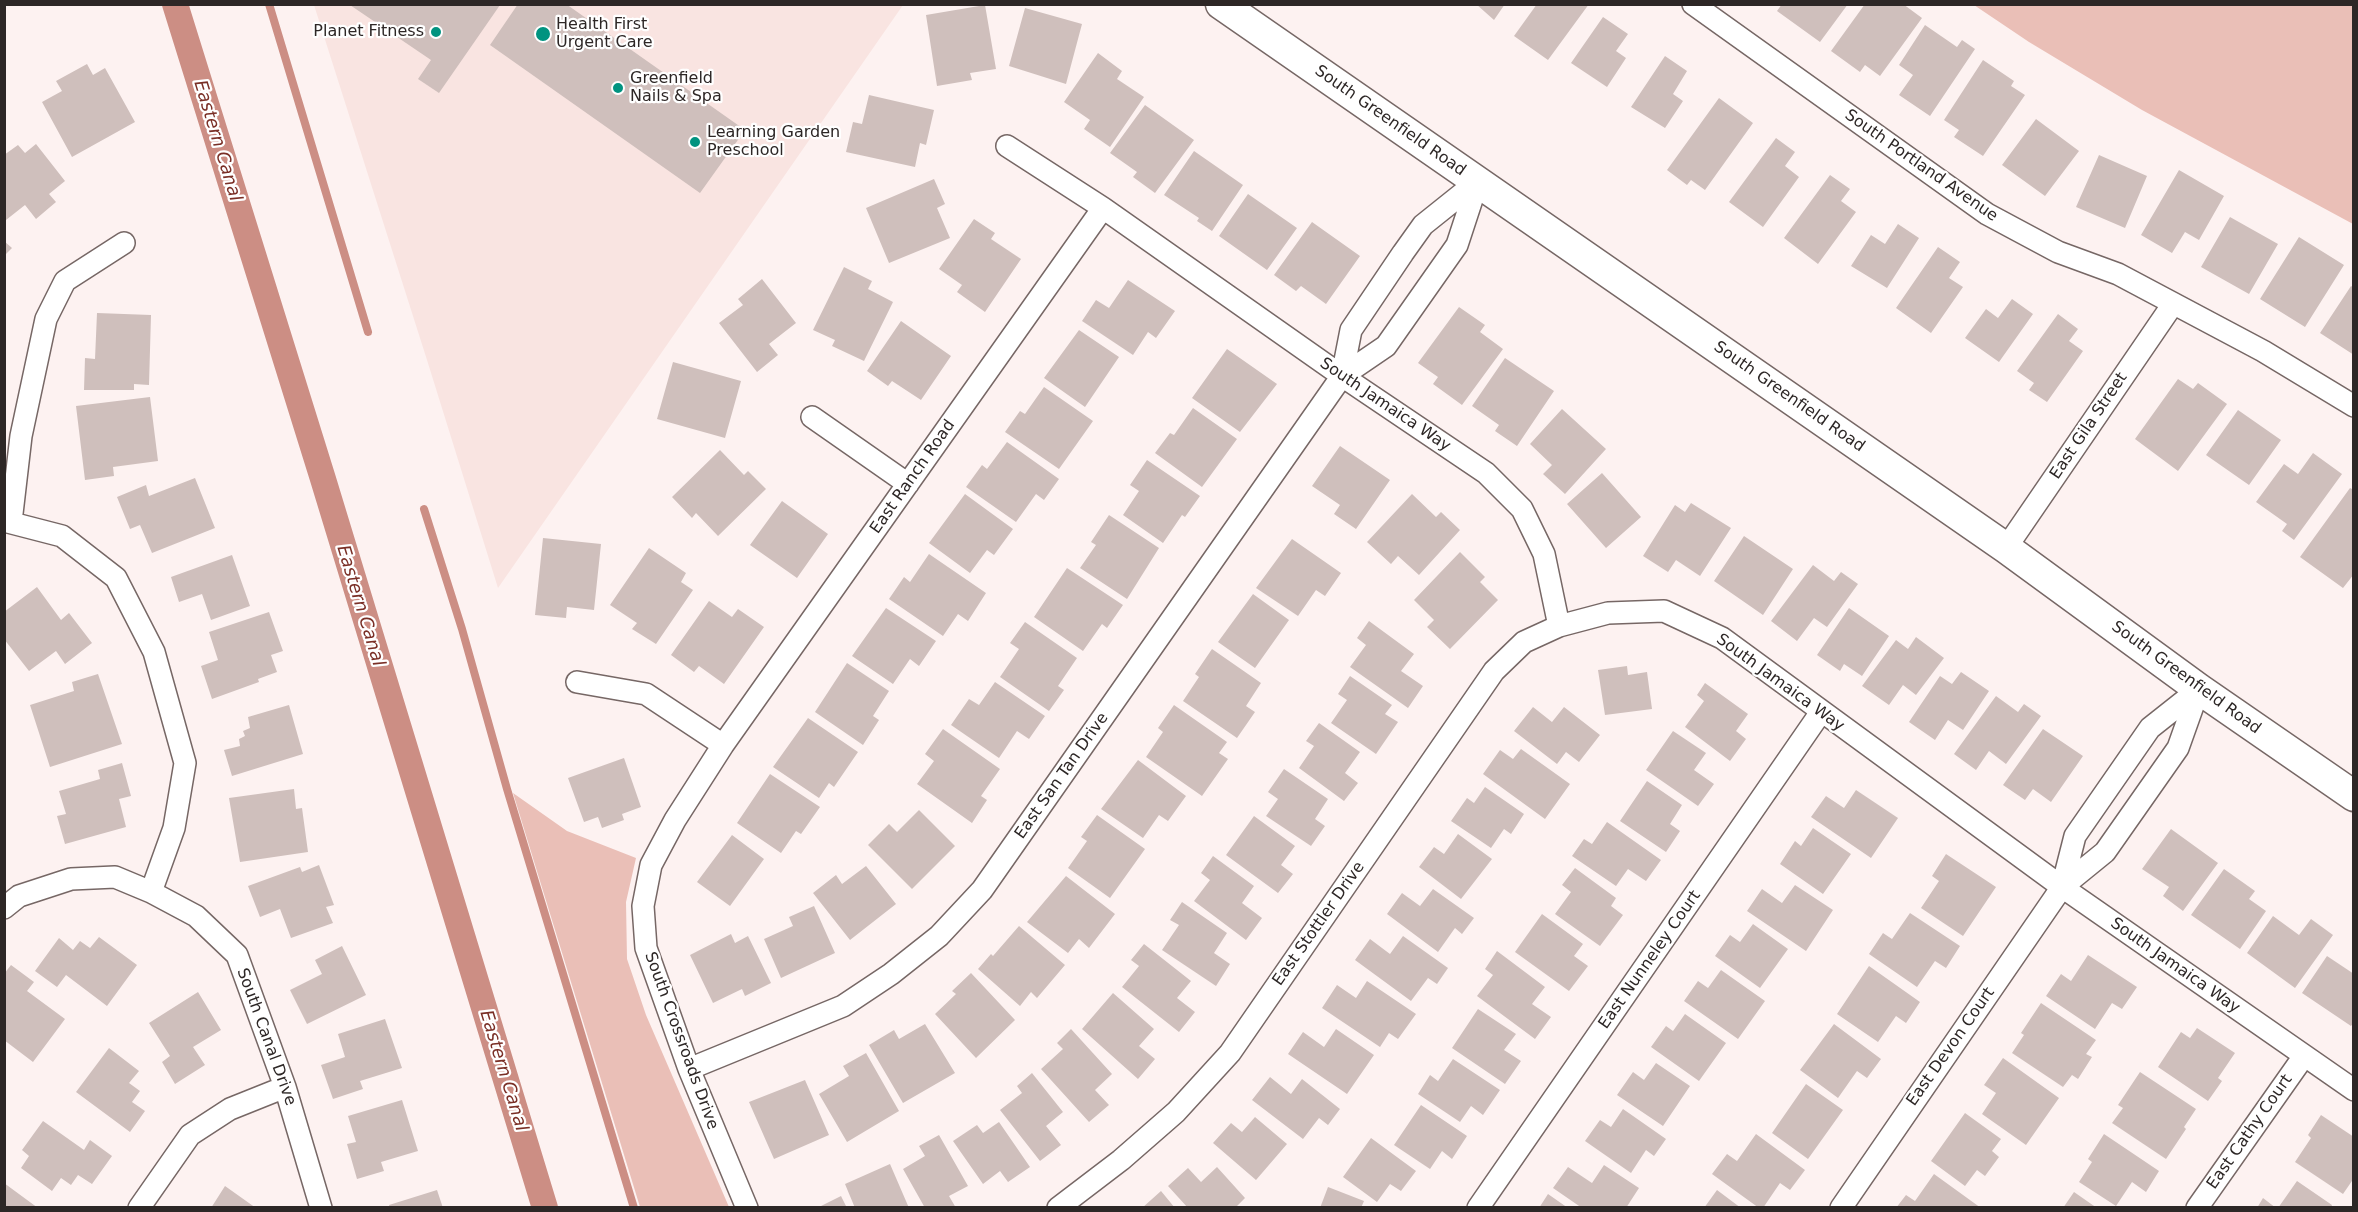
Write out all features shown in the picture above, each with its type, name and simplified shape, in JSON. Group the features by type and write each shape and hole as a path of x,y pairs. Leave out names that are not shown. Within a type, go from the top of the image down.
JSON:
{"main road":[{"name":"South Greenfield Road","path":"1221,4 2006,548 2199,689 2354,796"}],"street":[{"name":"South Portland Avenue","path":"1693,4 1987,214 2058,252 2118,274 2263,351 2354,406"},
{"name":"South Jamaica Way","path":"1007,146 1103,208 1342,376 1486,473 1522,509 1545,554 1559,626 1608,613 1664,612 1722,638 2062,887 2354,1090"},
{"name":"East San Tan Drive","path":"1342,376 1351,330 1423,225 1478,181"},
{"name":"East San Tan Drive","path":"689,1070 843,1006 891,974 939,936 981,890 1342,376 1386,346 1457,244 1478,181"},
{"name":"East Ranch Road","path":"723,745 1103,208"},
{"path":"124,243 65,281 46,319 21,436 8,521 62,536 116,578 154,652 184,763 174,828 152,892"},
{"name":"East Gila Street","path":"2006,548 2173,304"},
{"path":"812,417 908,484"},
{"name":"East Stottler Drive","path":"1061,1207 1121,1160 1176,1112 1230,1053 1494,671 1524,642 1559,626"},
{"path":"577,682 646,694 723,745"},
{"name":"East Devon Court","path":"2062,887 2075,836 2150,728 2199,689"},
{"name":"East Devon Court","path":"1841,1208 2062,887 2105,852 2178,748 2199,689"},
{"name":"East Nunneley Court","path":"1478,1208 1821,712"},
{"name":"South Crossroads Drive","path":"723,745 675,820 651,865 643,906 646,948 689,1070 747,1208"},
{"name":"South Canal Drive","path":"4,908 19,896 71,879 115,877 152,892 196,916 237,955 285,1087 321,1208"},
{"name":"East Cathy Court","path":"2197,1208 2304,1056"},
{"path":"139,1208 190,1136 230,1109 285,1087"}],"shaded area":[{"path":"314,5 903,5 498,588 427,360"},
{"path":"1974,5 2353,5 2353,224 2142,110 2029,42"},
{"path":"513,793 567,831 636,858 626,902 627,959 646,1015 729,1207 640,1207"}],"building":[{"path":"518,4 566,4 745,130 700,193 490,45"},
{"path":"1476,4 1505,4 1494,20"},
{"path":"1537,4 1589,4 1548,60 1514,36"},
{"path":"1782,4 1848,4 1820,42 1777,11"},
{"path":"1865,4 1903,4 1922,18 1880,76 1865,65 1860,72 1831,51"},
{"name":"Planet Fitness","path":"350,5 500,5 439,93 418,79 431,60"},
{"path":"985,5 996,69 970,73 972,80 937,86 926,15"},
{"path":"1025,8 1082,24 1066,84 1009,66"},
{"path":"1603,17 1628,34 1616,51 1626,58 1607,87 1571,63"},
{"path":"1925,25 1957,47 1962,40 1975,49 1930,116 1899,95 1913,75 1899,65"},
{"path":"1098,53 1122,71 1117,79 1144,97 1110,147 1084,129 1090,120 1064,102"},
{"path":"1665,56 1687,71 1673,94 1683,101 1665,128 1631,107"},
{"path":"1983,60 2014,81 2011,86 2025,95 1983,156 1954,137 1959,130 1944,120"},
{"path":"87,64 93,75 105,68 135,122 72,157 42,102 62,91 56,81"},
{"path":"869,95 934,110 926,145 920,143 915,167 846,152 853,122 862,124"},
{"path":"1719,98 1753,123 1705,190 1691,180 1687,185 1667,170"},
{"path":"1145,105 1194,140 1155,193 1133,177 1137,172 1110,153"},
{"path":"2036,119 2079,151 2045,196 2002,165"},
{"path":"1776,138 1795,152 1785,166 1799,177 1763,227 1729,202"},
{"path":"36,144 65,181 49,194 56,202 36,219 25,205 6,220 4,155 18,145 25,153"},
{"path":"1194,151 1243,185 1212,231 1197,221 1199,218 1164,195"},
{"path":"2099,155 2147,176 2125,228 2076,207"},
{"path":"2179,170 2224,196 2199,240 2185,232 2172,253 2141,235"},
{"path":"1830,175 1850,189 1841,201 1856,212 1818,264 1784,238"},
{"path":"934,179 945,204 937,208 950,238 889,263 866,208"},
{"path":"1248,194 1297,228 1267,270 1219,236"},
{"path":"2230,217 2278,244 2249,294 2201,267"},
{"path":"974,219 995,233 991,239 1021,259 985,312 957,292 962,285 939,269"},
{"path":"1312,222 1360,256 1326,304 1301,286 1296,291 1274,275"},
{"path":"1898,224 1919,238 1887,288 1851,266 1871,235 1885,244"},
{"path":"2299,237 2344,265 2305,327 2260,299"},
{"path":"4,241 12,248 4,256"},
{"path":"1938,247 1960,262 1949,278 1963,287 1931,333 1896,308"},
{"path":"844,267 872,281 868,289 893,302 864,361 832,346 835,340 813,330"},
{"path":"762,279 796,323 769,344 778,355 757,372 719,323 743,305 738,299"},
{"path":"1128,280 1175,311 1156,338 1148,332 1133,355 1082,321 1096,300 1109,308"},
{"path":"2351,286 2354,288 2354,355 2320,333"},
{"path":"2012,299 2033,314 1999,362 1965,338 1986,309 1998,318"},
{"path":"1459,307 1485,325 1480,332 1503,349 1462,405 1433,384 1438,377 1418,363"},
{"path":"97,313 151,315 149,385 134,384 134,390 84,390 85,358 95,359"},
{"path":"2058,314 2078,329 2069,341 2083,351 2047,402 2029,390 2034,383 2017,371"},
{"path":"901,321 951,356 921,400 892,381 888,386 867,371"},
{"path":"1079,330 1119,357 1085,407 1044,378"},
{"path":"1227,349 1277,384 1240,432 1192,398"},
{"path":"1505,358 1554,391 1517,446 1495,431 1499,425 1472,406"},
{"path":"673,362 741,381 725,438 657,419"},
{"path":"2178,379 2193,389 2198,383 2227,404 2178,471 2135,439"},
{"path":"1044,387 1093,421 1059,469 1005,432 1020,411 1025,414"},
{"path":"150,397 158,461 113,467 114,476 85,480 76,406"},
{"path":"1193,408 1237,439 1202,487 1155,453 1170,433 1174,435"},
{"path":"1562,409 1606,449 1565,494 1543,474 1552,465 1530,444"},
{"path":"2238,410 2281,440 2249,485 2206,455"},
{"path":"1007,442 1059,479 1044,500 1036,494 1016,522 966,487 982,465 987,469"},
{"path":"1340,446 1390,480 1356,529 1334,514 1340,505 1312,486"},
{"path":"720,450 744,475 748,471 766,489 718,536 696,513 692,518 672,497"},
{"path":"2313,453 2342,474 2294,540 2282,531 2287,524 2256,502 2284,464 2298,474"},
{"path":"1147,460 1200,496 1185,517 1182,515 1163,543 1123,515 1139,491 1130,485"},
{"path":"1602,473 1641,517 1606,548 1567,504"},
{"path":"195,478 215,528 152,553 140,525 130,529 117,497 146,485 149,496"},
{"path":"2350,488 2354,490 2354,574 2343,588 2300,557"},
{"path":"965,494 1013,529 994,555 987,550 970,573 929,543"},
{"path":"1412,494 1436,517 1441,512 1460,530 1419,575 1398,556 1391,564 1367,542"},
{"path":"782,501 828,534 797,578 750,545"},
{"path":"1691,503 1731,528 1700,576 1676,560 1668,572 1643,556 1675,505 1685,512"},
{"path":"1109,515 1159,548 1127,599 1080,568 1096,545 1091,542"},
{"path":"1744,536 1793,569 1763,615 1714,581"},
{"path":"543,538 601,544 594,610 567,607 566,618 535,615"},
{"path":"1292,539 1341,573 1325,596 1316,590 1298,616 1256,588"},
{"path":"649,548 686,573 681,582 693,590 656,644 632,629 637,623 610,605"},
{"path":"1460,552 1485,577 1480,582 1498,600 1450,649 1427,627 1434,620 1414,600"},
{"path":"929,554 986,593 968,621 958,614 943,636 889,599 904,577 910,582"},
{"path":"232,555 250,606 211,620 202,594 179,602 171,577"},
{"path":"1813,565 1834,581 1841,572 1858,584 1827,627 1814,618 1797,641 1771,621"},
{"path":"1067,568 1123,605 1107,628 1102,624 1083,651 1034,617"},
{"path":"37,587 61,620 69,613 92,643 65,664 56,651 29,671 4,639 4,612"},
{"path":"1253,594 1289,620 1255,668 1218,642"},
{"path":"709,601 732,617 738,609 764,627 724,684 699,666 694,672 671,655"},
{"path":"886,608 936,641 919,666 910,659 893,684 852,656"},
{"path":"1849,608 1889,636 1862,676 1844,664 1840,671 1817,655"},
{"path":"269,612 283,651 271,655 277,672 258,679 259,682 212,699 201,666 218,660 209,632"},
{"path":"1369,621 1414,654 1401,671 1423,686 1408,708 1350,667 1366,645 1357,638"},
{"path":"1025,622 1077,658 1058,686 1064,690 1049,711 1000,677 1019,649 1010,643"},
{"path":"1916,637 1944,658 1916,695 1903,685 1889,705 1862,686 1896,640 1908,649"},
{"path":"1212,649 1261,683 1246,706 1255,712 1237,738 1183,701 1199,677 1195,674"},
{"path":"847,663 889,691 873,716 879,720 863,745 815,712"},
{"path":"1627,666 1628,675 1647,672 1652,709 1605,715 1598,670"},
{"path":"1961,672 1989,691 1963,730 1948,720 1935,740 1909,722 1940,676 1952,684"},
{"path":"98,674 122,744 50,767 30,705 74,691 72,682"},
{"path":"1350,676 1392,705 1385,714 1398,722 1376,754 1331,723 1347,700 1338,694"},
{"path":"995,682 1045,716 1029,739 1017,731 999,758 951,725 969,699 979,705"},
{"path":"1705,683 1748,714 1736,731 1746,739 1730,761 1685,727 1704,701 1697,695"},
{"path":"1996,696 2018,712 2024,704 2041,716 2006,764 1989,751 1976,770 1954,754"},
{"path":"289,705 303,754 232,776 224,750 240,746 239,739 245,736 243,731 250,728 248,717"},
{"path":"1174,705 1227,742 1219,753 1228,759 1202,796 1146,757 1163,732 1158,728"},
{"path":"1533,707 1552,722 1564,707 1600,735 1579,762 1566,752 1557,764 1514,731"},
{"path":"808,718 858,752 834,787 829,783 819,798 773,767"},
{"path":"1319,723 1360,752 1345,773 1358,783 1344,801 1299,768 1314,746 1306,741"},
{"path":"943,729 1000,769 981,796 987,800 972,823 917,784 934,761 925,754"},
{"path":"2043,729 2083,756 2051,802 2033,789 2025,800 2003,785"},
{"path":"1673,731 1706,753 1694,770 1714,784 1698,806 1646,770"},
{"path":"1521,749 1570,784 1545,819 1483,774 1500,750 1513,759"},
{"path":"624,758 641,807 622,814 624,820 602,828 598,817 584,822 568,778"},
{"path":"1138,760 1186,796 1168,821 1159,815 1143,838 1101,809"},
{"path":"122,763 131,796 119,799 126,827 65,844 57,816 66,814 59,791 100,779 98,770"},
{"path":"1284,769 1328,799 1315,819 1325,826 1311,846 1266,816 1278,799 1268,792"},
{"path":"770,774 820,807 801,834 796,831 781,853 737,823"},
{"path":"1647,781 1682,805 1670,824 1680,831 1666,852 1620,821"},
{"path":"1485,787 1524,814 1511,834 1504,829 1491,848 1451,821 1467,798 1474,803"},
{"path":"294,789 296,809 302,808 308,852 240,862 229,798"},
{"path":"1856,790 1898,818 1871,858 1811,817 1826,796 1844,808"},
{"path":"919,810 955,846 912,889 868,845 889,824 897,832"},
{"path":"1097,815 1145,849 1110,898 1068,868 1087,841 1081,837"},
{"path":"1254,816 1295,846 1281,865 1293,874 1278,893 1226,855"},
{"path":"1607,822 1661,860 1646,881 1628,869 1616,886 1572,856 1584,839 1592,844"},
{"path":"1813,828 1851,854 1823,894 1780,864 1795,841 1801,846"},
{"path":"2171,829 2218,863 2183,911 2163,896 2169,887 2142,869"},
{"path":"1458,834 1492,859 1461,899 1419,867 1434,847 1444,854"},
{"path":"732,835 764,859 730,906 697,882"},
{"path":"1946,854 1996,887 1963,936 1921,908 1939,881 1932,876"},
{"path":"1213,856 1254,886 1242,903 1262,918 1246,940 1194,901 1210,880 1201,873"},
{"path":"319,865 334,905 326,907 333,923 291,938 280,909 260,917 248,886 300,867 302,872"},
{"path":"866,866 896,904 850,940 813,893 836,875 842,884"},
{"path":"1575,868 1616,898 1611,906 1623,915 1600,946 1555,914 1571,892 1562,885"},
{"path":"2224,869 2255,891 2249,899 2266,911 2240,949 2191,915"},
{"path":"1066,876 1115,914 1089,948 1079,939 1068,953 1027,922"},
{"path":"1795,885 1833,910 1806,951 1747,911 1762,889 1782,903"},
{"path":"1433,889 1474,918 1462,934 1455,928 1438,952 1387,914 1402,893 1420,906"},
{"path":"1182,902 1227,933 1214,953 1230,964 1216,986 1162,950 1179,925 1170,920"},
{"path":"814,906 835,953 781,978 764,939 793,926 789,917"},
{"path":"1910,913 1960,946 1946,968 1935,961 1917,987 1869,954 1883,933 1892,939"},
{"path":"1542,914 1583,944 1574,956 1588,966 1569,991 1515,952"},
{"path":"2273,916 2299,935 2311,919 2333,935 2295,988 2247,953"},
{"path":"1753,924 1788,949 1760,988 1715,956 1730,935 1740,942"},
{"path":"1019,926 1065,965 1037,998 1031,992 1020,1006 978,969 991,954 993,956"},
{"path":"731,934 735,943 748,936 771,983 745,996 742,989 713,1003 690,955"},
{"path":"1403,936 1448,968 1437,984 1428,978 1411,1001 1355,960 1370,939 1390,954"},
{"path":"99,937 137,965 107,1006 66,975 57,987 35,971 59,938 73,950 80,941 90,948"},
{"path":"1144,944 1191,981 1177,998 1195,1012 1179,1032 1122,987 1139,966 1131,960"},
{"path":"342,946 366,995 307,1024 290,990 322,974 315,960"},
{"path":"1497,951 1545,987 1532,1004 1551,1017 1535,1039 1477,996 1493,975 1485,969"},
{"path":"2088,955 2137,987 2122,1009 2112,1003 2095,1029 2046,996 2061,974 2071,981"},
{"path":"2327,956 2354,974 2354,1022 2351,1026 2302,993"},
{"path":"11,965 34,982 27,991 65,1019 33,1062 4,1040 4,974"},
{"path":"1869,966 1920,1002 1906,1023 1896,1016 1878,1042 1837,1014"},
{"path":"1721,970 1765,1001 1738,1039 1684,1001 1698,981 1708,988"},
{"path":"971,973 1015,1020 976,1058 935,1014 956,994 952,991"},
{"path":"1367,981 1416,1014 1398,1039 1389,1033 1380,1047 1322,1008 1337,985 1356,998"},
{"path":"198,992 221,1030 193,1047 205,1065 175,1084 162,1062 170,1056 149,1023"},
{"path":"1113,993 1154,1029 1139,1046 1155,1059 1138,1079 1082,1029"},
{"path":"2041,1003 2096,1040 2086,1054 2092,1057 2078,1079 2072,1075 2063,1087 2012,1053 2024,1035 2021,1033"},
{"path":"1478,1009 1516,1034 1504,1050 1521,1061 1505,1084 1452,1048"},
{"path":"1685,1014 1726,1043 1699,1081 1651,1047 1666,1026 1673,1031"},
{"path":"385,1019 402,1068 360,1081 363,1089 333,1099 321,1065 345,1057 338,1034"},
{"path":"925,1024 955,1073 903,1103 869,1045 894,1030 899,1039"},
{"path":"1834,1024 1881,1059 1867,1078 1857,1071 1838,1098 1800,1070"},
{"path":"2197,1028 2235,1053 2218,1078 2222,1081 2208,1101 2158,1067 2181,1032 2190,1038"},
{"path":"1071,1029 1112,1074 1095,1090 1109,1105 1089,1122 1041,1069 1063,1049 1057,1043"},
{"path":"1336,1029 1374,1055 1347,1094 1288,1054 1303,1032 1324,1047"},
{"path":"109,1048 139,1071 129,1083 140,1091 132,1102 145,1111 130,1132 76,1092"},
{"path":"866,1053 899,1111 847,1142 819,1094 849,1076 843,1066"},
{"path":"2003,1058 2059,1098 2026,1145 1982,1114 1996,1093 1984,1085"},
{"path":"1453,1059 1500,1090 1483,1115 1471,1106 1460,1122 1418,1094 1430,1075 1438,1081"},
{"path":"1656,1063 1690,1086 1663,1126 1617,1095 1633,1072 1644,1080"},
{"path":"2140,1072 2196,1109 2166,1159 2112,1123 2123,1108 2118,1105"},
{"path":"1032,1073 1063,1112 1046,1126 1061,1145 1040,1161 1000,1110 1022,1093 1017,1086"},
{"path":"1270,1077 1291,1094 1302,1079 1340,1109 1328,1125 1319,1118 1303,1139 1252,1100"},
{"path":"805,1080 829,1135 774,1159 749,1102"},
{"path":"1806,1084 1843,1110 1808,1159 1772,1133"},
{"path":"402,1100 418,1151 381,1162 384,1171 357,1179 347,1144 356,1142 348,1116"},
{"path":"1421,1105 1467,1136 1452,1159 1442,1151 1430,1169 1394,1145"},
{"path":"1623,1109 1666,1139 1654,1156 1646,1150 1631,1173 1585,1141 1600,1120 1611,1127"},
{"path":"1965,1113 2001,1139 1992,1151 1999,1157 1985,1176 1977,1170 1965,1186 1931,1161"},
{"path":"2321,1115 2354,1137 2354,1178 2343,1194 2295,1162 2311,1138 2308,1135"},
{"path":"1255,1117 1287,1144 1256,1180 1213,1143 1231,1123 1242,1132"},
{"path":"43,1121 84,1150 90,1140 112,1156 92,1184 78,1175 71,1185 61,1178 52,1191 21,1168 29,1156 22,1150"},
{"path":"999,1122 1030,1167 1008,1182 1000,1171 983,1184 953,1141 977,1125 983,1133"},
{"path":"1756,1134 1805,1170 1790,1190 1780,1183 1763,1208 1759,1208 1712,1174 1727,1154 1737,1161"},
{"path":"2104,1134 2159,1171 2146,1192 2132,1182 2116,1206 2079,1182 2092,1162 2088,1159"},
{"path":"939,1135 968,1186 949,1196 956,1208 925,1208 903,1169 925,1156 919,1146"},
{"path":"1371,1138 1416,1171 1401,1191 1390,1184 1377,1202 1343,1177"},
{"path":"890,1164 909,1208 855,1208 845,1184"},
{"path":"1604,1165 1639,1188 1626,1208 1582,1208 1553,1188 1568,1167 1592,1183"},
{"path":"1217,1167 1245,1198 1235,1208 1188,1208 1168,1186 1188,1168 1201,1182"},
{"path":"1934,1174 1981,1208 1896,1208 1906,1195 1915,1201"},
{"path":"2297,1181 2332,1205 2331,1208 2278,1208"},
{"path":"4,1183 38,1208 4,1208"},
{"path":"225,1186 256,1208 211,1208"},
{"path":"1328,1187 1364,1201 1361,1208 1320,1208"},
{"path":"437,1190 443,1208 390,1208 389,1205"},
{"path":"1717,1190 1741,1208 1704,1208"},
{"path":"1161,1191 1175,1208 1142,1208"},
{"path":"2074,1192 2097,1208 2063,1208"},
{"path":"1548,1194 1568,1208 1539,1208"},
{"path":"841,1196 847,1208 817,1208"},
{"path":"2263,1198 2276,1208 2257,1208"}],"waterway":[{"name":"Eastern Canal","path":"175,4 323,479 545,1208"},
{"path":"269,4 368,332"},
{"path":"424,509 462,629 507,789 634,1208"}],"place":[{"name":"Planet Fitness","path":"436,32"},
{"name":"Health First Urgent Care","path":"543,34"},
{"name":"Greenfield Nails & Spa","path":"618,88"},
{"name":"Learning Garden Preschool","path":"695,142"}]}
